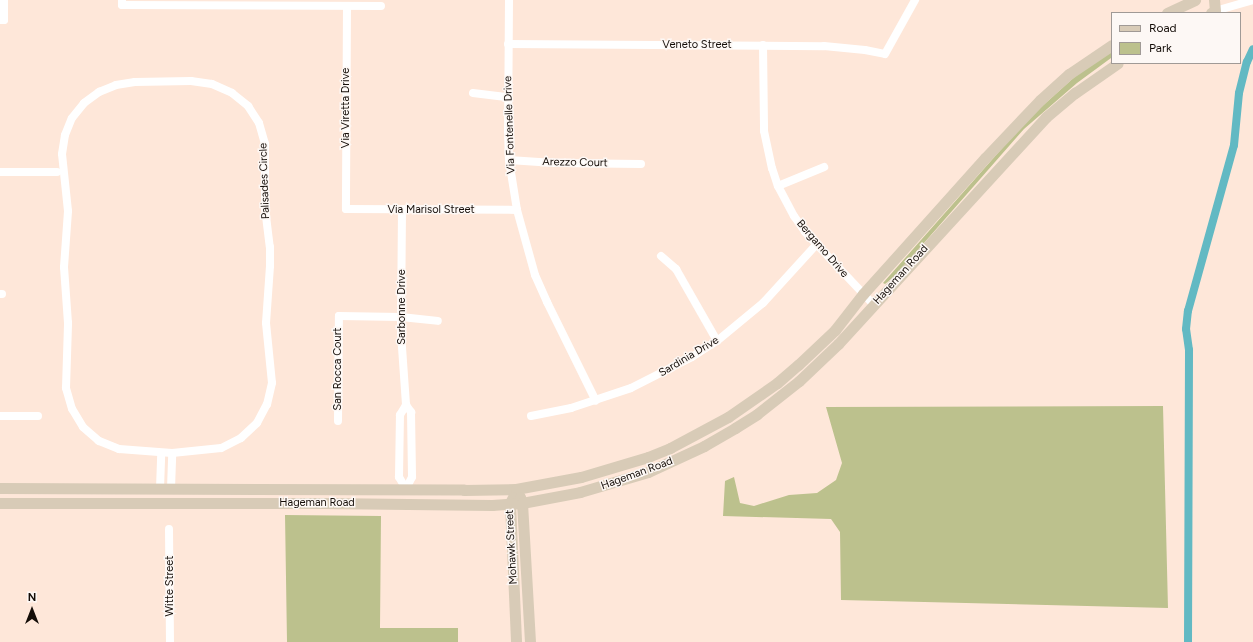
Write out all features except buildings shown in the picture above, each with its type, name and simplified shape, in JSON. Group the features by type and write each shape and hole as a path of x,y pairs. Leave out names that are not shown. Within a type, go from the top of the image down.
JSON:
{"main road":[{"path":"1169,12 1195,0"},
{"name":"Hageman Road","path":"0,488 516,489 574,479 615,468 670,448 728,417 777,384 798,366 835,330 863,294 985,158 1040,100 1069,74 1111,46"},
{"name":"Hageman Road","path":"0,503 510,504 580,492 614,483 666,464 704,446 757,414 799,381 819,363 874,305 1046,117 1075,92 1117,64"},
{"path":"91,504 104,496 156,496 166,489"},
{"path":"324,503 349,497 400,496 406,489"},
{"name":"Mohawk Street","path":"516,489 522,503 530,642"},
{"name":"Mohawk Street","path":"516,489 510,504 516,642"}],"street":[{"path":"2,20 4,0"},
{"name":"Via Fontenelle Drive","path":"509,0 508,97 510,160 517,210 528,254 538,282 596,401"},
{"name":"Veneto Street","path":"508,44 763,45 845,47 885,54 915,0"},
{"path":"1213,8 1253,0"},
{"path":"122,3 381,6"},
{"name":"Via Viretta Drive","path":"346,209 347,6"},
{"name":"Bergamo Drive","path":"763,45 764,131 772,168 778,186 794,216 816,245 874,305"},
{"name":"Palisades Circle","path":"192,81 212,84 232,92 248,106 259,124 266,144 265,208 270,247 266,323 272,383 267,404 257,423 241,438 221,448 172,453 161,452 119,449 99,441 83,427 72,409 66,388 68,323 64,267 68,211 62,154 65,135 72,118 84,104 99,92 116,85 135,82 192,81"},
{"path":"473,93 508,97"},
{"name":"Arezzo Court","path":"510,160 554,163 641,164"},
{"path":"778,186 824,167"},
{"path":"0,172 56,172"},
{"name":"Via Marisol Street","path":"346,209 517,210"},
{"name":"Sarbonne Drive","path":"402,210 401,317 406,405 411,412 412,477 406,489"},
{"name":"Sardinia Drive","path":"531,416 596,401 652,379 685,361 717,341 763,303 816,245"},
{"path":"661,256 676,269 717,341"},
{"name":"San Rocca Court","path":"338,421 339,316 401,317"},
{"path":"401,317 438,321"},
{"name":"Sarbonne Drive","path":"406,405 400,415 399,477 406,489"},
{"path":"0,416 38,416"},
{"path":"161,452 161,466 166,489"},
{"path":"166,489 172,466 172,453"},
{"path":"161,466 172,466"},
{"name":"Witte Street","path":"169,529 170,642"}],"green space":[{"path":"1111,51 1111,58 1077,83 1024,129 895,276 885,284 883,283 1028,119 1079,73"},
{"path":"1163,406 1168,608 841,600 840,532 831,519 723,516 725,481 734,477 740,503 754,506 789,495 817,493 836,480 842,463 826,407"},
{"path":"285,515 381,516 380,628 458,628 458,642 287,642"}],"waterway":[{"path":"1188,642 1189,350 1186,329 1188,311 1234,145 1239,93 1247,62 1253,49"}]}
